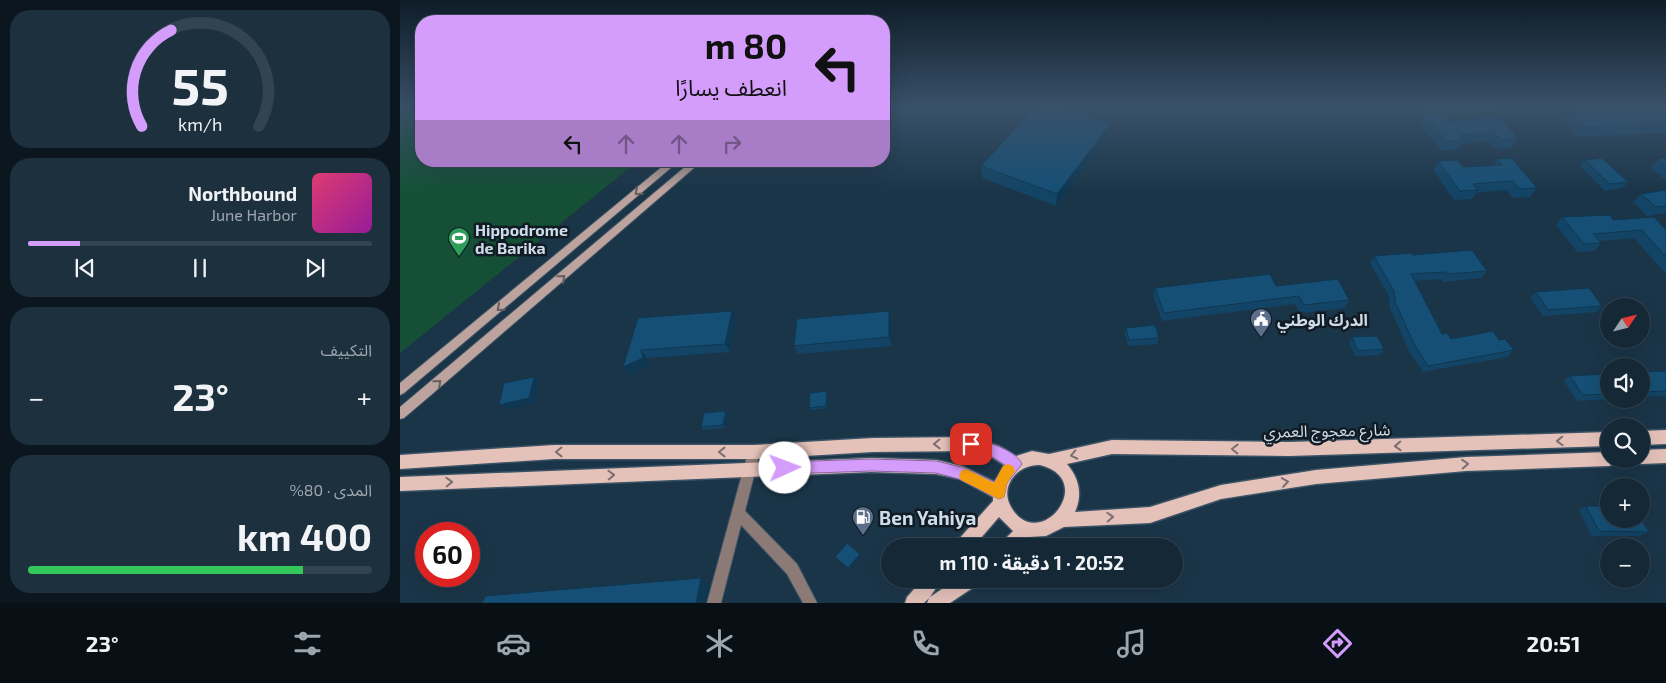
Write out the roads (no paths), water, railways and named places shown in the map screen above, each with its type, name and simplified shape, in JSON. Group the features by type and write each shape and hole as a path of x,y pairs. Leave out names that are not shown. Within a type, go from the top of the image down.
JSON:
{"main road":[{"path":"1650,438 1666,437"},
{"name":"شارع معجوج العمري","path":"1048,461 1112,447 1289,449 1600,439"},
{"path":"400,462 554,452 754,452 873,445 971,444 994,451 1015,464"},
{"path":"1650,457 1666,456"},
{"path":"1061,520 1150,515 1221,492 1316,477 1466,464 1600,458"},
{"path":"400,484 871,465 936,467 962,474 999,498 1005,514 1014,523 1038,530 1061,520 1069,510 1072,486 1067,475 1059,467 1048,461 1031,459 1015,464 1004,476 999,498 970,538"},
{"path":"1017,538 1026,528"},
{"path":"913,603 926,588"},
{"path":"935,603 958,588"}],"street":[{"path":"400,390 669,167"},
{"path":"400,414 691,167"},
{"path":"714,603 754,452"},
{"path":"739,514 792,569 810,603"}],"place":[{"name":"Hippodrome de Barika","path":"459,257"},
{"name":"الدرك الوطني","path":"1261,338"},
{"name":"Ben Yahiya","path":"863,536"}]}
